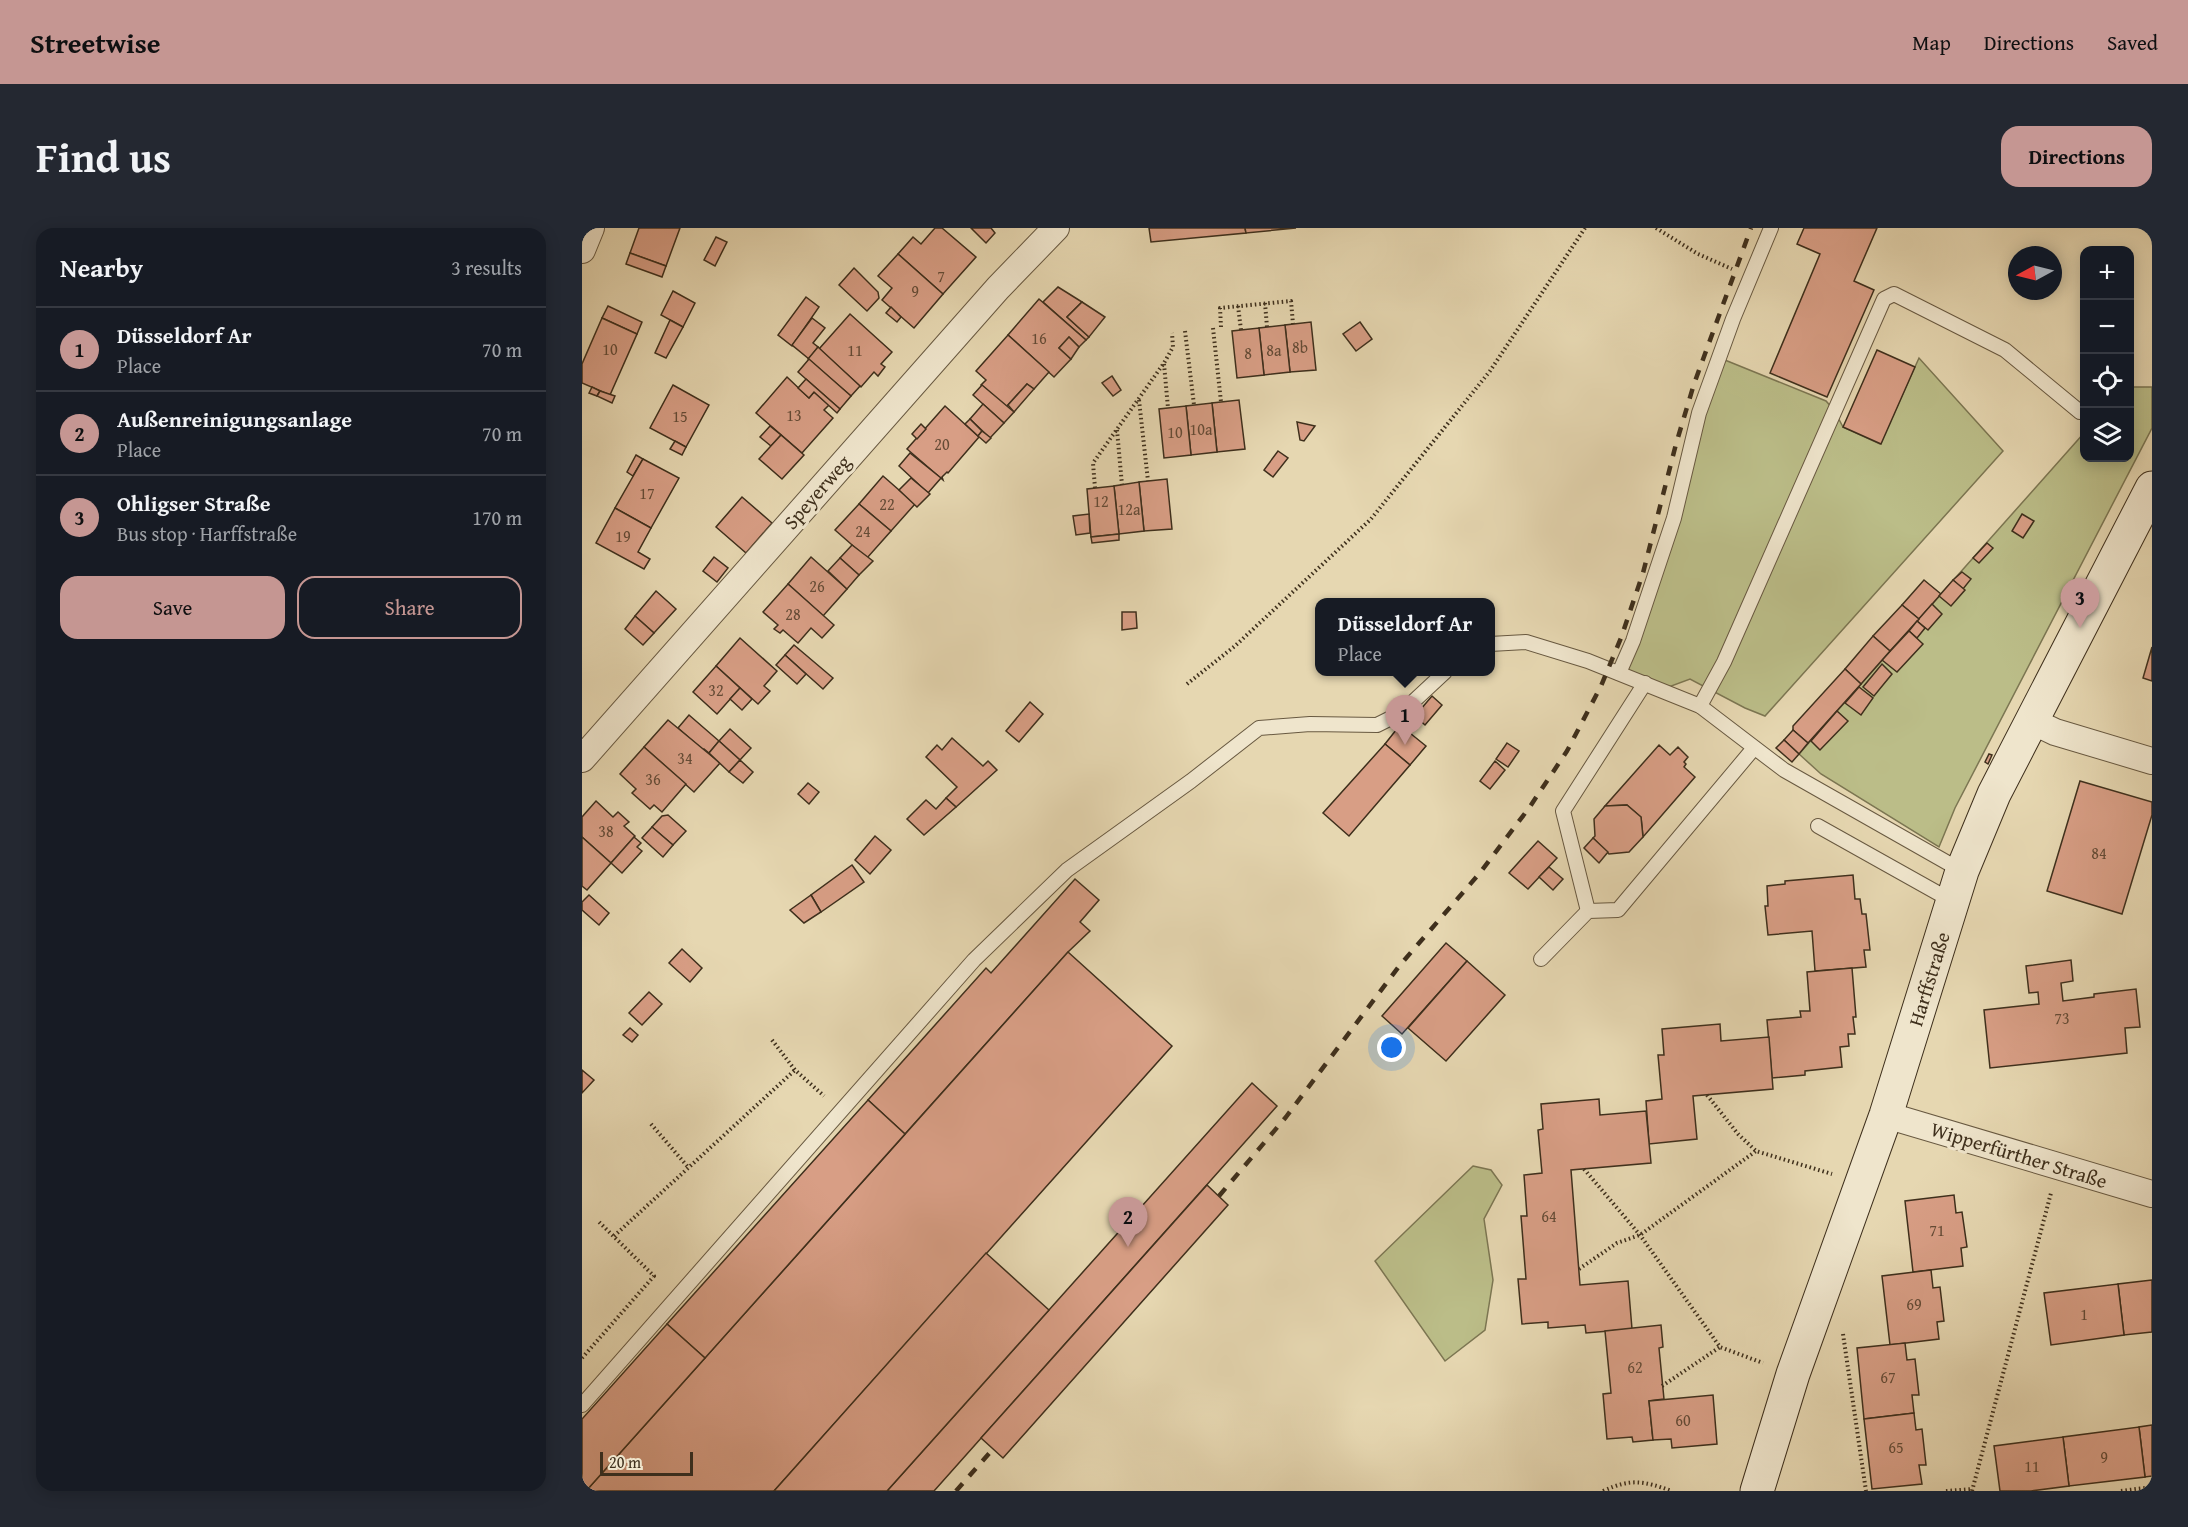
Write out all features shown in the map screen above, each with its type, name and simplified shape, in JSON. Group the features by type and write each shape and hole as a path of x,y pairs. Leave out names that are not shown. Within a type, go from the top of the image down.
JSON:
{"street":[{"path":"582,250 591,228"},
{"name":"Speyerweg","path":"582,759 998,288 1056,228"},
{"name":"Harffstraße","path":"1757,1491 1793,1374 1886,1115 1957,886 1994,794 2152,488"},
{"path":"2032,721 2055,732 2152,761"},
{"name":"Wipperfürther Straße","path":"1886,1115 2152,1194"}],"lane":[{"path":"1619,673 1633,640 1674,518 1699,413 1733,319 1772,228"},
{"path":"1700,706 1724,662 1884,299 1894,294 2005,351 2080,412"},
{"path":"1495,644 1526,642 1588,661 1700,706 1784,770 1957,886"},
{"path":"582,1405 974,960 1067,870 1191,781 1259,728 1310,724 1377,725 1401,713 1441,676"},
{"path":"1588,911 1563,811 1645,683"},
{"path":"1541,959 1588,911 1618,910 1754,748"},
{"path":"1818,826 1957,886"}],"path":[{"path":"1187,684 1236,646 1371,519 1490,371 1585,228"},
{"path":"1656,228 1698,254 1751,278"},
{"path":"1221,327 1220,308 1291,301 1293,324"},
{"path":"1265,303 1267,327"},
{"path":"1238,306 1241,330"},
{"path":"1213,328 1221,402"},
{"path":"1185,331 1194,405"},
{"path":"1095,488 1093,463 1164,363 1173,347 1172,333"},
{"path":"1164,363 1168,408"},
{"path":"1139,400 1148,481"},
{"path":"1117,430 1122,485"},
{"path":"772,1040 795,1070 841,1110"},
{"path":"614,1236 795,1070"},
{"path":"1707,1095 1738,1134 1756,1151 1861,1183"},
{"path":"651,1124 688,1167"},
{"path":"1579,1269 1617,1243 1640,1235 1756,1151"},
{"path":"1946,1491 1973,1490 2059,1167"},
{"path":"1584,1169 1640,1235 1720,1347 1793,1374"},
{"path":"582,1358 654,1276 598,1221"},
{"path":"1812,1319 1842,1328 1866,1491"},
{"path":"1662,1386 1720,1347"},
{"path":"1604,1491 1619,1484 1639,1481 1672,1491"},
{"path":"2121,1491 2152,1487"}],"green space":[{"path":"1715,356 1826,401 1843,427 1880,444 1919,358 2003,451 1765,716 1690,679 1666,688 1622,668 1684,475"},
{"path":"2134,387 2152,387 2152,428 1955,808 1939,847 1821,774 1799,754 2080,438 2080,462 2134,462"},
{"path":"1473,1166 1491,1170 1502,1185 1484,1219 1493,1280 1485,1330 1445,1361 1375,1261"}],"building":[{"path":"639,228 680,228 666,266 630,253"},
{"path":"935,228 942,228 976,257 943,294 898,254 913,237 921,244"},
{"path":"971,228 991,228 995,233 986,243"},
{"path":"1149,228 1245,228 1246,233 1151,242"},
{"path":"1245,228 1296,228 1246,233"},
{"path":"1804,228 1877,228 1854,281 1874,290 1827,397 1770,373 1820,254 1797,244"},
{"path":"716,237 727,242 715,266 704,260"},
{"path":"630,253 666,266 662,277 626,264"},
{"path":"898,254 943,294 914,328 882,300 892,288 878,276"},
{"path":"854,268 878,292 879,298 867,311 839,285"},
{"path":"1058,287 1082,302 1067,317 1089,337 1086,340 1043,302"},
{"path":"673,291 695,303 683,327 661,315"},
{"path":"806,297 819,307 792,346 778,335"},
{"path":"1039,299 1086,340 1079,347 1069,337 1059,348 1071,359 1054,377 1008,335"},
{"path":"1082,302 1105,317 1089,337 1067,317"},
{"path":"608,306 642,322 637,334 602,318"},
{"path":"891,307 901,317 897,322 886,313"},
{"path":"850,314 892,352 881,364 885,367 878,376 874,372 861,387 819,349"},
{"path":"602,318 637,334 610,395 582,383 582,364"},
{"path":"812,318 825,328 813,343 818,347 809,359 792,345"},
{"path":"670,320 683,327 666,358 655,353"},
{"path":"1311,322 1316,370 1290,372 1285,325"},
{"path":"1360,322 1372,339 1356,351 1343,334"},
{"path":"1285,325 1290,372 1264,375 1259,328"},
{"path":"1259,328 1264,375 1237,378 1232,331"},
{"path":"1008,335 1049,372 1034,389 1027,384 1006,407 981,385 986,380 976,371"},
{"path":"1069,337 1079,347 1071,359 1059,348"},
{"path":"818,347 860,386 851,396 808,359"},
{"path":"1877,350 1915,367 1881,444 1843,427"},
{"path":"809,359 851,396 840,409 798,372"},
{"path":"1112,376 1121,390 1113,396 1102,383"},
{"path":"787,377 809,398 814,392 829,405 824,410 833,418 802,453 756,413"},
{"path":"806,379 840,409 837,413 814,392 809,398 798,388"},
{"path":"1027,384 1034,389 1014,412 1008,405"},
{"path":"673,385 709,405 686,447 650,428"},
{"path":"982,385 1014,412 1004,423 973,395"},
{"path":"592,387 600,391 597,396 589,393"},
{"path":"600,391 615,396 612,403 597,396"},
{"path":"1239,400 1245,449 1217,452 1212,403"},
{"path":"1212,403 1217,452 1191,455 1186,406"},
{"path":"983,404 1004,423 990,438 970,419"},
{"path":"945,406 979,437 942,477 943,480 907,449"},
{"path":"1186,406 1191,455 1164,458 1159,409"},
{"path":"970,419 982,431 978,436 965,424"},
{"path":"1297,422 1315,426 1304,441 1300,440"},
{"path":"921,424 926,429 917,439 912,434"},
{"path":"770,426 781,435 771,446 760,437"},
{"path":"982,431 991,438 986,443 978,436"},
{"path":"781,435 804,455 782,479 759,459"},
{"path":"675,441 686,447 682,455 670,449"},
{"path":"1278,451 1288,458 1273,477 1264,470"},
{"path":"910,453 941,478 928,493 899,466"},
{"path":"636,455 643,459 633,476 627,472"},
{"path":"643,459 679,478 651,528 615,508"},
{"path":"883,476 915,504 891,531 859,504"},
{"path":"911,478 930,494 917,507 899,490"},
{"path":"1167,479 1172,529 1144,531 1139,482"},
{"path":"1139,482 1144,531 1119,534 1114,486"},
{"path":"1114,486 1119,534 1091,537 1087,489"},
{"path":"742,497 772,523 746,553 716,527"},
{"path":"859,504 891,531 867,558 835,530"},
{"path":"615,508 651,528 638,552 650,559 644,569 596,543"},
{"path":"1089,514 1090,533 1076,535 1073,516"},
{"path":"2022,514 2034,521 2023,538 2012,531"},
{"path":"1119,534 1119,540 1092,543 1091,537"},
{"path":"1987,543 1993,548 1979,563 1973,558"},
{"path":"852,545 873,561 859,575 840,558"},
{"path":"714,557 728,568 717,582 703,571"},
{"path":"811,557 847,589 823,616 788,584"},
{"path":"840,558 859,575 847,589 828,571"},
{"path":"1962,572 1971,579 1963,589 1953,580"},
{"path":"1924,580 1941,594 1919,619 1902,605"},
{"path":"1953,580 1965,590 1951,606 1939,596"},
{"path":"788,584 834,625 822,638 811,628 798,643 783,630 780,633 774,629 778,625 763,612"},
{"path":"656,591 676,609 654,633 635,616"},
{"path":"1932,604 1942,614 1928,630 1917,621"},
{"path":"1902,605 1919,619 1890,651 1873,636"},
{"path":"1122,612 1136,612 1137,628 1122,630"},
{"path":"635,616 654,633 643,645 625,629"},
{"path":"1917,621 1925,628 1917,638 1909,631"},
{"path":"1909,631 1923,644 1897,672 1882,660"},
{"path":"1873,636 1890,651 1861,684 1845,669"},
{"path":"740,638 777,671 764,686 770,691 758,704 716,666"},
{"path":"794,645 833,678 823,689 785,655"},
{"path":"2152,647 2152,681 2143,678"},
{"path":"785,655 806,674 797,684 776,665"},
{"path":"1882,664 1892,674 1874,696 1863,687"},
{"path":"716,666 740,688 717,714 693,692"},
{"path":"1845,669 1861,684 1808,743 1793,730 1793,726"},
{"path":"1859,687 1873,698 1861,715 1845,703"},
{"path":"740,688 752,699 742,710 730,699"},
{"path":"1432,696 1442,705 1425,725 1415,716"},
{"path":"1030,702 1043,714 1019,742 1006,731"},
{"path":"1837,711 1848,721 1820,750 1811,741"},
{"path":"689,715 719,741 709,753 678,728"},
{"path":"668,720 720,763 694,792 644,747"},
{"path":"1400,725 1426,746 1410,765 1385,744"},
{"path":"730,729 751,748 740,760 719,741"},
{"path":"1793,730 1808,743 1799,754 1784,740"},
{"path":"952,738 983,766 988,761 997,770 956,807 946,798 957,787 926,757 937,745 942,750"},
{"path":"1784,740 1799,754 1792,762 1776,748"},
{"path":"719,741 740,760 729,772 709,753"},
{"path":"1507,743 1519,751 1508,767 1496,759"},
{"path":"1385,744 1410,765 1349,836 1323,813"},
{"path":"1659,745 1670,755 1678,747 1688,757 1684,762 1686,764 1684,767 1695,777 1643,837 1641,817 1627,805 1605,806"},
{"path":"644,747 686,784 662,812 654,805 650,809 632,793 636,789 620,774"},
{"path":"1989,754 1992,755 1988,764 1985,762"},
{"path":"740,760 753,772 743,783 729,772"},
{"path":"1495,761 1505,770 1490,789 1480,781"},
{"path":"2080,781 2152,802 2152,815 2122,914 2047,891"},
{"path":"808,783 819,792 809,804 798,794"},
{"path":"946,798 956,807 924,835 907,819 926,800 936,809"},
{"path":"596,801 613,817 618,812 629,822 624,826 635,836 611,863 582,837 582,817"},
{"path":"1627,805 1641,817 1643,837 1629,852 1609,854 1593,838 1595,836 1594,819 1605,806"},
{"path":"668,815 686,831 673,845 652,827 662,816"},
{"path":"652,827 673,845 663,857 642,838"},
{"path":"875,836 891,850 870,874 855,860"},
{"path":"582,837 611,863 587,890 582,886"},
{"path":"634,837 641,843 637,847 642,851 622,873 611,863"},
{"path":"1593,838 1608,852 1599,863 1584,848"},
{"path":"1538,841 1557,858 1528,889 1509,873"},
{"path":"852,865 864,882 821,912 811,895"},
{"path":"1549,867 1563,879 1553,890 1539,877"},
{"path":"1853,875 1855,899 1860,899 1862,914 1866,914 1870,950 1864,950 1866,967 1815,971 1812,931 1768,935 1765,906 1768,906 1767,886 1785,884 1785,881"},
{"path":"1075,879 1099,900 1080,922 1090,931 1068,952 905,1134 868,1100 986,968 991,973"},
{"path":"589,895 609,913 599,925 582,910 582,902"},
{"path":"811,895 821,912 804,923 790,910"},
{"path":"1446,943 1467,961 1402,1034 1382,1016"},
{"path":"682,949 702,968 690,982 669,963"},
{"path":"1068,952 1172,1046 774,1491 586,1491"},
{"path":"2071,960 2073,981 2061,983 2063,1001 2094,997 2094,994 2136,989 2140,1027 2125,1028 2127,1053 1990,1068 1984,1010 2039,1004 2038,992 2029,993 2026,966"},
{"path":"1467,961 1505,995 1446,1061 1408,1028"},
{"path":"1852,968 1855,1034 1848,1034 1849,1046 1840,1047 1842,1067 1805,1071 1805,1075 1772,1078 1767,1020 1801,1017 1800,1011 1810,1011 1807,972"},
{"path":"649,992 662,1004 642,1025 629,1013"},
{"path":"1720,1024 1721,1041 1769,1037 1773,1089 1693,1096 1697,1139 1649,1144 1646,1101 1662,1099 1658,1055 1664,1055 1662,1029"},
{"path":"630,1028 638,1035 632,1042 623,1035"},
{"path":"582,1070 594,1080 582,1093"},
{"path":"1252,1083 1277,1106 934,1491 887,1491"},
{"path":"1599,1099 1600,1115 1646,1111 1651,1163 1571,1170 1580,1285 1628,1281 1632,1329 1586,1333 1585,1325 1548,1328 1548,1322 1522,1324 1518,1279 1526,1279 1521,1216 1527,1216 1524,1175 1542,1173 1538,1130 1543,1129 1541,1104"},
{"path":"868,1100 905,1134 705,1358 667,1324"},
{"path":"1207,1185 1228,1205 1003,1458 981,1438"},
{"path":"1954,1195 1956,1213 1962,1212 1967,1247 1961,1248 1963,1266 1913,1272 1905,1201"},
{"path":"986,1253 1049,1310 887,1491 774,1491"},
{"path":"1931,1270 1933,1288 1940,1287 1944,1321 1937,1322 1939,1339 1890,1345 1882,1276"},
{"path":"2152,1280 2152,1332 2124,1335 2118,1284"},
{"path":"2118,1284 2124,1335 2051,1345 2044,1293"},
{"path":"667,1324 705,1358 586,1491 582,1491 582,1419"},
{"path":"1661,1325 1663,1347 1659,1348 1664,1399 1649,1401 1653,1440 1633,1442 1632,1437 1607,1439 1603,1394 1611,1393 1605,1331"},
{"path":"1905,1343 1907,1360 1915,1359 1919,1395 1912,1395 1914,1413 1864,1419 1857,1348"},
{"path":"1713,1395 1717,1444 1672,1448 1671,1439 1653,1440 1649,1401"},
{"path":"1914,1413 1916,1430 1922,1429 1926,1465 1919,1465 1922,1484 1872,1489 1864,1419"},
{"path":"2152,1425 2152,1476 2145,1477 2139,1427"},
{"path":"2139,1427 2145,1477 2069,1486 2063,1437"},
{"path":"2063,1437 2069,1486 2031,1491 2000,1491 1994,1446"}],"railway":[{"path":"1219,1196 1286,1117 1400,965 1479,874 1529,808 1567,751 1601,686 1621,638 1643,573 1694,384 1751,228"},
{"path":"956,1491 993,1449"}],"place":[{"name":"Ohligser Straße","path":"2080,628"},
{"name":"Düsseldorf Ar","path":"1405,745"},
{"name":"Außenreinigungsanlage","path":"1128,1247"}]}
